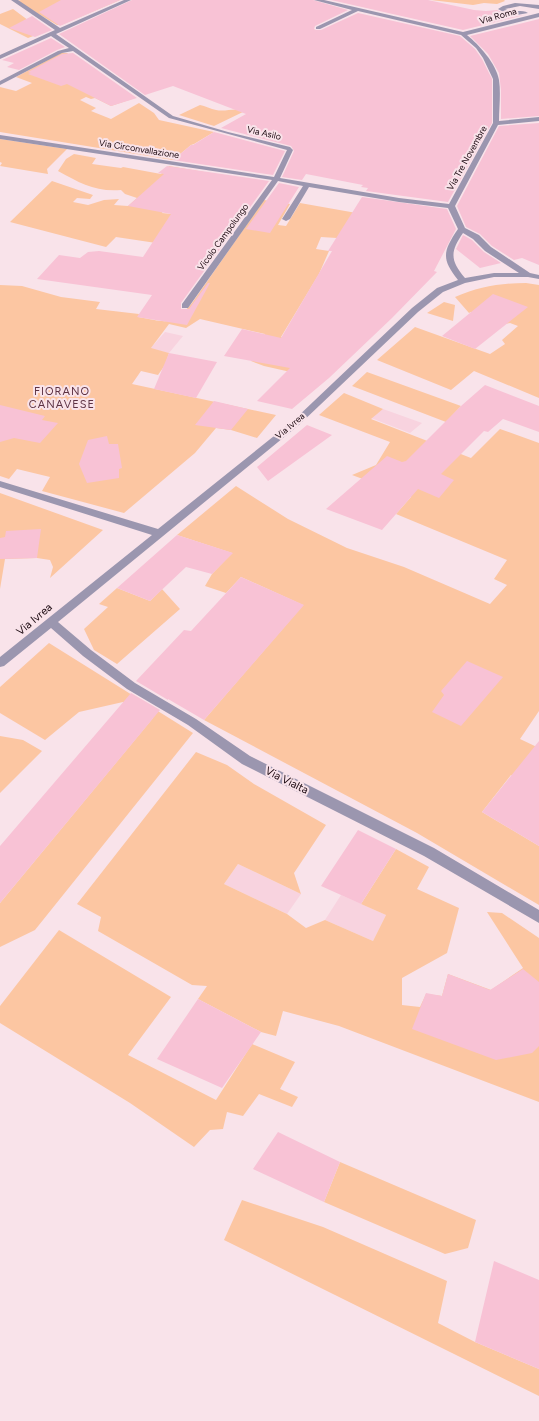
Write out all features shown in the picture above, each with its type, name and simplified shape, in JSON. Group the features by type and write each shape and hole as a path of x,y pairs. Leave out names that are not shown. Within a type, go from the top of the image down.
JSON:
{"street":[{"path":"14,0 60,31"},
{"path":"0,57 128,0"},
{"path":"317,0 462,34"},
{"path":"519,0 539,3"},
{"path":"539,6 522,4 501,9 511,14 539,12"},
{"path":"318,28 356,10"},
{"name":"Via Roma","path":"462,34 539,15"},
{"name":"Via Asilo","path":"52,34 171,117 226,133 288,148 290,152 276,179"},
{"name":"Via Tre Novembre","path":"451,206 496,123 496,79 486,58 478,47 462,34"},
{"path":"0,84 60,52 74,49"},
{"path":"496,123 539,119"},
{"name":"Via Circonvallazione","path":"0,137 276,179"},
{"path":"276,179 307,185 451,206 462,229 476,237 488,249 528,275 539,277"},
{"name":"Vicolo Campolungo","path":"185,306 276,179"},
{"path":"286,219 307,185"},
{"path":"462,229 450,245 448,258 454,270 463,281"},
{"name":"Via Ivrea","path":"0,663 50,620 297,422 415,310 440,290 463,281 494,276 528,275"},
{"path":"0,484 158,533"},
{"name":"Via Vialta","path":"50,620 87,653 131,686 192,722 246,760 429,852 539,916"}],"shaded area":[{"path":"120,0 61,25 57,25 17,1"},
{"path":"431,0 505,1 497,4 484,3 473,5"},
{"path":"13,9 44,32 28,38 0,24 0,14"},
{"path":"61,53 67,53 132,99 111,106 95,98 91,99 86,97 80,100 96,108 91,111 111,119 139,103 154,113 159,120 214,132 191,145 173,160 0,132 0,87 16,91 32,83 16,77"},
{"path":"200,105 216,110 238,109 245,111 214,126 179,115"},
{"path":"0,139 67,149 47,169 48,174 0,166 2,163 0,162"},
{"path":"74,154 96,158 92,164 123,167 161,174 169,166 210,173 165,207 162,213 171,214 203,250 116,237 106,247 10,222 52,181 93,195 90,199 77,198 73,202 88,205 104,200 119,199 114,205 128,206 137,198 125,194 121,190 103,190 88,186 58,171 66,159"},
{"path":"264,200 290,204 278,225 286,226 300,203 379,217 337,238 321,237 316,249 329,251 319,274 281,337 305,342 326,380 264,366 251,361 265,334 200,319 186,328 169,324 151,348 169,353 165,365 158,375 141,371 132,384 276,415 257,438 231,430 216,428 195,453 124,513 42,491 50,477 17,469 9,479 0,476 0,285 22,286 61,297 100,302 96,309 139,314 138,317 168,321 179,316 192,303"},
{"path":"526,283 539,285 539,398 474,371 451,390 377,360 415,327 490,354 505,344 502,340 518,326 510,323 505,324 471,312 469,313 455,297 490,286"},
{"path":"444,302 455,305 453,321 427,313"},
{"path":"165,332 183,336 169,353 150,349"},
{"path":"367,372 461,406 446,422 352,386"},
{"path":"344,393 383,409 371,419 471,458 500,429 539,443 539,711 520,739 539,748 539,791 511,775 482,812 539,846 539,905 417,833 204,720 303,605 241,577 226,593 205,586 212,574 232,553 177,535 236,486 288,519 347,548 404,567 490,604 507,585 494,579 507,560 396,514 411,497 352,475 376,465 390,442 319,415"},
{"path":"383,409 422,423 410,433 371,418"},
{"path":"0,493 103,530 50,578 53,567 50,560 37,558 5,559 0,589"},
{"path":"117,588 150,601 162,589 180,609 117,664 94,650 84,629 108,607 99,604"},
{"path":"49,643 193,733 35,930 0,947 0,903 153,718 123,702 79,712 45,740 0,713 0,687"},
{"path":"0,736 23,740 42,751 0,793"},
{"path":"196,752 227,765 254,784 326,825 294,873 301,894 238,864 224,884 287,914 306,928 325,920 373,941 386,915 361,904 396,849 429,867 417,889 459,908 447,953 402,978 402,1005 420,1007 426,994 442,996 448,974 491,990 523,968 487,912 502,913 539,938 539,1102 339,1026 283,1011 276,1036 261,1032 198,999 207,986 192,985 98,931 101,917 77,904"},
{"path":"238,864 301,894 287,914 224,884"},
{"path":"341,895 386,915 373,941 325,920"},
{"path":"59,930 171,997 128,1055 216,1100 252,1044 295,1062 280,1089 298,1097 292,1107 259,1094 243,1116 227,1112 223,1129 210,1130 194,1147 130,1103 0,1023 0,1006"},
{"path":"340,1162 476,1220 468,1248 445,1254 324,1202"},
{"path":"242,1200 323,1227 447,1281 438,1323 475,1342 539,1369 539,1396 224,1240"}],"building":[{"path":"61,0 120,0 60,26 39,12"},
{"path":"132,0 313,0 348,10 315,26 314,29 316,30 321,30 358,13 460,36 475,49 492,79 492,123 448,202 366,191 368,188 361,187 363,185 306,174 302,180 282,177 294,151 291,146 221,128 246,114 173,86 145,95 59,34"},
{"path":"331,0 428,0 474,10 497,10 511,17 524,15 463,30"},
{"path":"32,16 52,30 35,37 9,28"},
{"path":"539,19 539,116 501,119 501,90 499,73 488,54 470,36"},
{"path":"51,38 65,47 19,70 7,67 14,63 2,60"},
{"path":"73,53 137,98 111,106 67,84 61,86 28,74 31,73 28,72 62,54"},
{"path":"539,123 539,265 522,258 514,260 492,246 480,234 466,227 457,206 499,126"},
{"path":"214,132 285,151 273,175 173,160 191,145"},
{"path":"167,166 269,181 181,303 181,309 189,309 208,283 210,283 187,325 137,317 152,295 37,279 59,255 80,258 88,252 99,251 143,257 171,214 128,206 164,174 158,173"},
{"path":"279,183 299,187 270,233 246,229"},
{"path":"362,197 447,209 456,229 434,271 437,272 392,318 329,378 292,409 257,401 290,368 224,356 242,329 281,338 332,251 328,251"},
{"path":"463,235 472,240 484,252 501,263 480,268 456,249"},
{"path":"493,294 528,307 475,349 442,336"},
{"path":"169,353 217,362 196,398 154,389"},
{"path":"485,385 539,406 539,432 503,419 488,432 484,431 441,474 454,480 439,498 418,489 382,530 326,509 387,456 402,462 406,461 461,406"},
{"path":"214,401 248,409 231,430 195,425"},
{"path":"0,405 45,416 42,420 58,423 40,443 14,438 0,442"},
{"path":"307,425 332,435 268,481 257,467"},
{"path":"107,436 109,444 118,444 122,468 119,469 119,478 87,483 79,464 88,440"},
{"path":"41,529 37,558 0,559 0,538 5,537 6,531"},
{"path":"177,535 233,553 212,574 186,567 150,601 117,588"},
{"path":"241,577 304,605 204,720 136,681 184,630 191,631"},
{"path":"467,661 503,677 461,726 432,712 444,695 441,691"},
{"path":"131,693 160,710 0,903 0,846"},
{"path":"539,741 539,846 482,812"},
{"path":"358,830 396,849 361,904 321,886"},
{"path":"523,969 539,982 539,1046 532,1053 496,1060 412,1029 426,993 442,996 448,974 490,990"},
{"path":"198,999 261,1032 222,1088 157,1059"},
{"path":"278,1132 340,1162 324,1202 253,1169"},
{"path":"494,1261 539,1280 539,1369 475,1342"}],"district":[{"name":"FIORANO CANAVESE","path":"62,397"}]}
